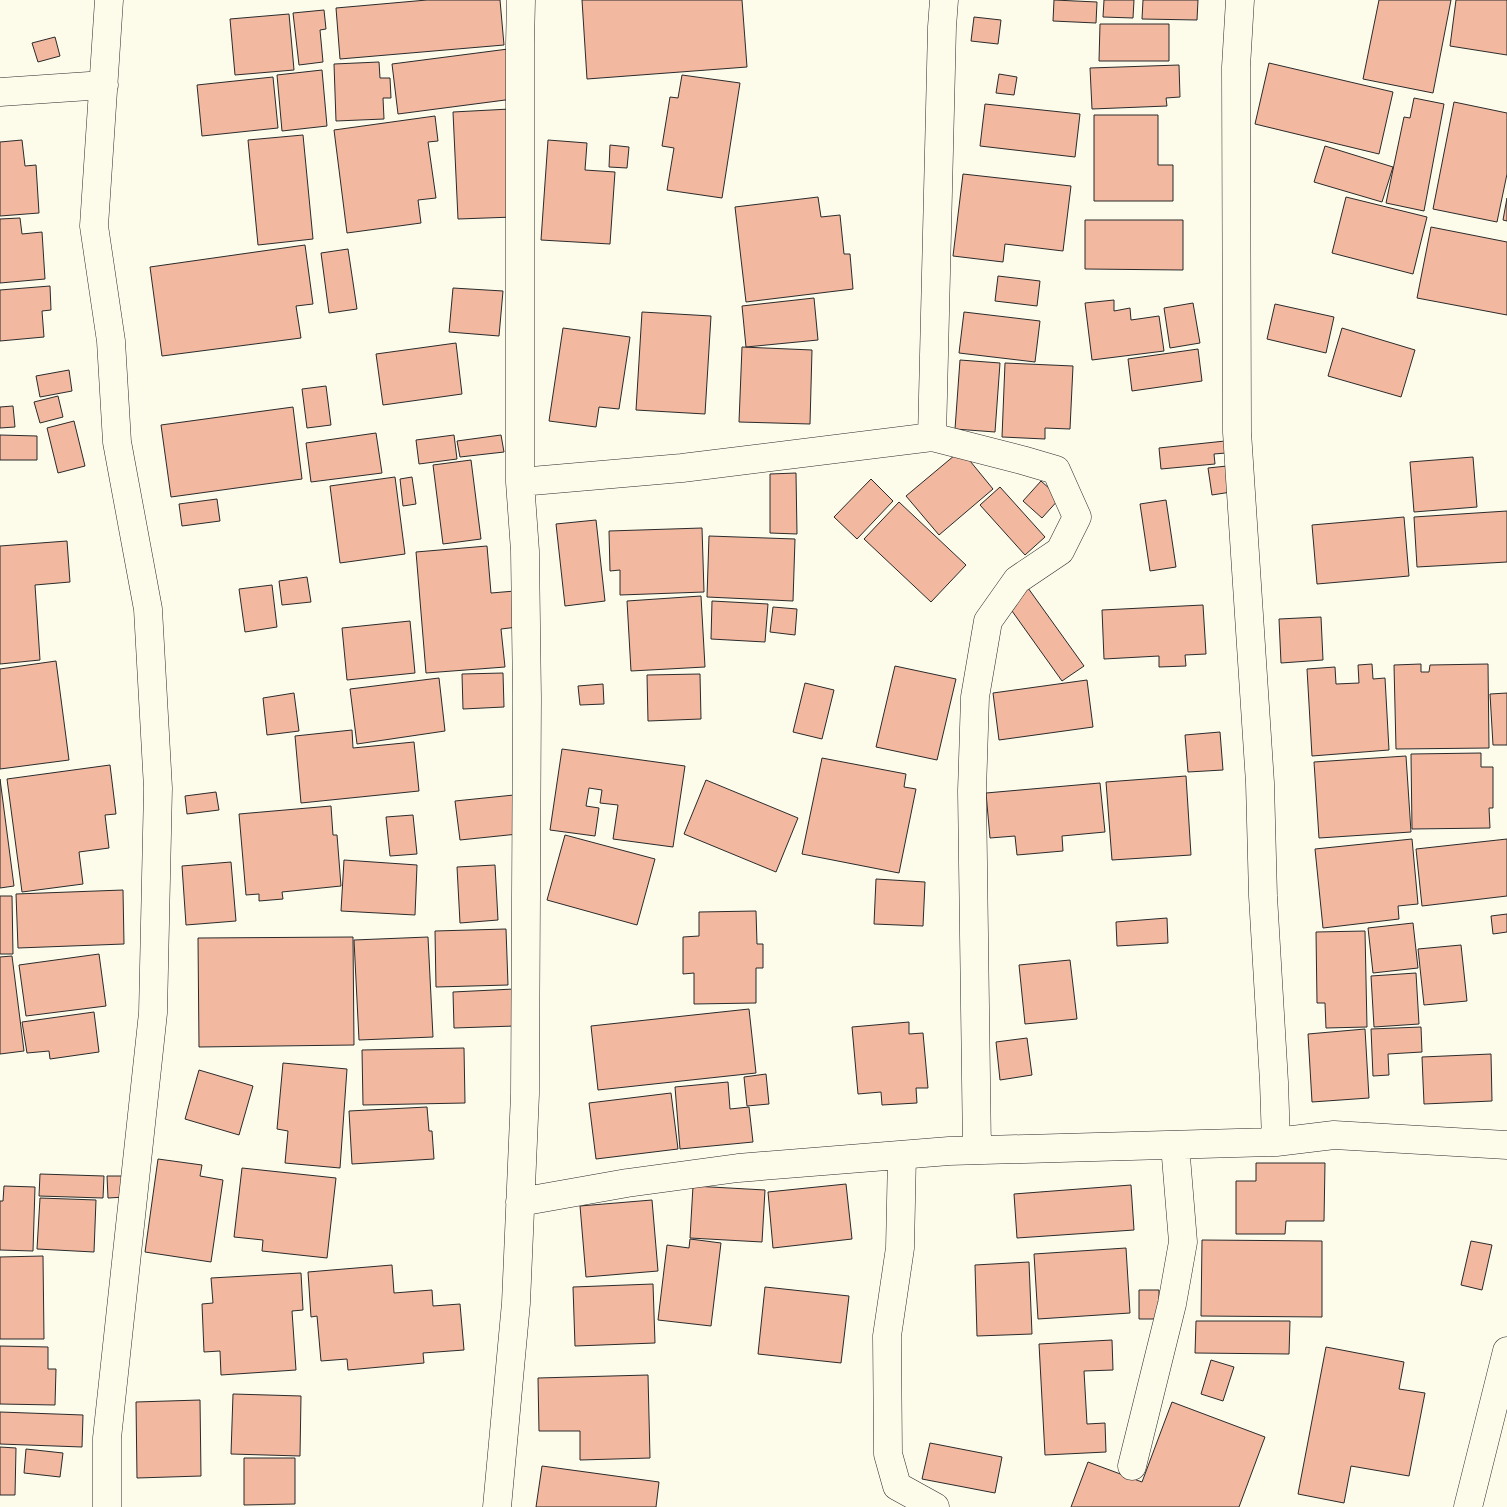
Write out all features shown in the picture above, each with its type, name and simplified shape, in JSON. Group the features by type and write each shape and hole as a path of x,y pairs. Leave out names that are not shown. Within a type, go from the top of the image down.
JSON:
{"street":[{"path":"107,1507 107,1438 153,1013 158,788 148,609 117,442 111,341 94,226 109,0"},
{"path":"497,1507 516,1303 525,1094 527,698 525,551 520,482 521,0"},
{"path":"932,437 944,0"},
{"path":"1240,0 1236,67 1237,432 1260,783 1263,896 1276,1142"},
{"path":"0,92 104,85"},
{"path":"520,482 682,468 932,437 1056,470 1077,517 1060,550 1018,580 988,621 977,687 972,791 977,1150"},
{"path":"520,1202 627,1183 738,1168 949,1151 1276,1142 1334,1135 1507,1145"},
{"path":"1132,1466 1172,1304 1183,1242 1175,1145"},
{"path":"902,1155 900,1248 887,1336 888,1454 897,1486 935,1507"},
{"path":"1468,1507 1507,1351"}],"building":[{"path":"427,0 500,0 504,45 340,59 336,8"},
{"path":"582,0 742,0 747,67 587,79"},
{"path":"1054,0 1097,2 1096,23 1053,21"},
{"path":"1104,0 1134,0 1133,18 1103,17"},
{"path":"1143,0 1198,0 1197,20 1142,19"},
{"path":"1379,0 1451,0 1433,93 1363,79"},
{"path":"1456,0 1507,0 1507,55 1450,46"},
{"path":"324,10 326,29 320,30 323,62 299,65 293,13"},
{"path":"289,14 294,70 235,75 230,19"},
{"path":"974,17 1001,20 998,44 971,41"},
{"path":"1100,24 1169,24 1169,61 1099,61"},
{"path":"55,37 60,56 38,62 32,43"},
{"path":"508,49 513,99 398,114 392,64"},
{"path":"379,62 380,78 390,78 391,98 383,98 384,119 336,121 334,64"},
{"path":"1269,63 1393,92 1379,154 1255,124"},
{"path":"1179,65 1180,97 1166,98 1167,106 1092,109 1090,68"},
{"path":"322,70 327,126 282,131 277,75"},
{"path":"999,74 1017,77 1014,95 996,93"},
{"path":"682,75 740,83 722,198 667,190 674,148 662,146 670,97 678,98"},
{"path":"273,77 278,128 202,136 197,85"},
{"path":"1414,98 1444,104 1424,211 1386,203 1404,117 1410,118"},
{"path":"1454,102 1507,113 1507,174 1497,222 1433,209"},
{"path":"985,104 1080,114 1075,157 980,146"},
{"path":"510,109 514,217 458,219 453,112"},
{"path":"1094,115 1158,115 1158,165 1173,165 1173,201 1094,201"},
{"path":"435,116 438,141 428,142 436,198 418,200 421,223 347,233 334,130"},
{"path":"303,135 313,239 258,245 248,140"},
{"path":"22,140 25,166 36,165 39,213 0,216 0,142"},
{"path":"548,140 587,143 585,170 615,172 610,244 541,240"},
{"path":"610,145 629,147 627,168 609,167"},
{"path":"1325,146 1393,167 1382,202 1314,182"},
{"path":"963,174 1071,186 1063,251 1005,244 1003,262 953,256"},
{"path":"818,197 821,217 840,215 844,254 850,254 853,289 746,302 735,207"},
{"path":"1346,197 1427,217 1413,274 1332,253"},
{"path":"1507,198 1507,221 1503,220"},
{"path":"20,218 22,234 42,232 45,279 0,283 0,219"},
{"path":"1085,220 1183,220 1183,270 1085,269"},
{"path":"1431,227 1507,242 1507,315 1417,298"},
{"path":"305,245 313,304 296,306 301,338 162,356 150,267"},
{"path":"348,249 357,309 329,313 321,253"},
{"path":"998,276 1040,281 1037,306 995,301"},
{"path":"50,286 51,310 42,311 44,337 0,341 0,290"},
{"path":"453,288 503,291 499,336 449,332"},
{"path":"814,298 818,340 746,347 742,306"},
{"path":"1114,300 1114,311 1130,308 1131,320 1159,316 1164,351 1092,360 1085,303"},
{"path":"1193,303 1200,343 1170,348 1164,308"},
{"path":"1275,304 1334,317 1326,353 1267,339"},
{"path":"642,312 711,316 705,414 636,410"},
{"path":"964,312 1040,321 1035,362 959,353"},
{"path":"563,328 630,337 619,409 599,407 596,427 549,421"},
{"path":"1342,328 1415,350 1401,397 1328,376"},
{"path":"456,343 462,394 383,405 376,354"},
{"path":"742,347 812,350 810,424 739,422"},
{"path":"1198,349 1202,381 1132,391 1128,359"},
{"path":"960,360 1000,363 995,432 955,429"},
{"path":"1005,363 1073,366 1070,429 1045,428 1045,439 1002,437"},
{"path":"69,370 72,391 40,397 36,376"},
{"path":"326,386 331,425 307,428 302,389"},
{"path":"58,396 63,417 40,423 34,402"},
{"path":"13,406 15,427 0,428 0,407"},
{"path":"293,407 302,479 171,497 161,425"},
{"path":"74,421 85,466 58,473 47,428"},
{"path":"376,433 382,473 311,482 306,443"},
{"path":"0,435 37,436 37,460 0,460"},
{"path":"454,435 457,459 419,464 416,440"},
{"path":"501,435 504,452 460,457 457,441"},
{"path":"1225,441 1226,453 1214,454 1215,464 1161,469 1159,448"},
{"path":"961,450 993,489 939,535 906,496"},
{"path":"1473,457 1477,507 1414,512 1410,462"},
{"path":"471,460 481,539 443,544 433,465"},
{"path":"1227,466 1231,492 1212,495 1208,468"},
{"path":"796,473 797,534 770,533 770,474"},
{"path":"395,477 405,554 340,563 330,486"},
{"path":"412,477 416,504 403,506 400,479"},
{"path":"871,479 893,501 857,539 834,517"},
{"path":"1041,481 1060,498 1042,518 1023,501"},
{"path":"1000,487 1045,537 1025,555 980,505"},
{"path":"217,499 220,521 182,526 179,504"},
{"path":"1166,500 1176,567 1150,571 1140,504"},
{"path":"899,502 966,565 931,602 864,539"},
{"path":"1507,511 1507,562 1417,567 1414,517"},
{"path":"1404,517 1409,576 1317,584 1312,525"},
{"path":"596,520 605,601 565,606 556,524"},
{"path":"702,528 704,592 620,595 620,570 610,571 609,531"},
{"path":"709,536 795,539 793,601 707,597"},
{"path":"67,541 70,582 35,585 40,660 0,664 0,546"},
{"path":"487,546 491,593 515,591 518,627 501,629 505,667 426,673 416,552"},
{"path":"307,577 311,602 282,605 279,581"},
{"path":"272,585 277,627 245,632 239,589"},
{"path":"1028,588 1084,666 1062,681 1007,604"},
{"path":"701,596 705,667 631,671 627,601"},
{"path":"712,601 768,604 765,642 711,639"},
{"path":"1203,605 1206,654 1185,655 1186,666 1159,667 1159,656 1104,659 1102,610"},
{"path":"773,607 797,609 795,635 770,632"},
{"path":"1321,617 1323,660 1281,663 1279,619"},
{"path":"410,621 415,673 347,680 342,628"},
{"path":"56,661 69,760 0,769 0,669"},
{"path":"1372,664 1373,679 1385,678 1389,750 1312,756 1307,669 1335,667 1336,684 1359,683 1358,665"},
{"path":"1421,664 1421,672 1429,672 1430,665 1488,664 1489,748 1396,749 1394,665"},
{"path":"895,666 956,679 937,760 876,747"},
{"path":"503,673 504,707 463,709 462,674"},
{"path":"700,674 701,719 648,721 647,675"},
{"path":"439,678 445,731 357,744 350,689"},
{"path":"1087,680 1093,727 999,740 993,693"},
{"path":"805,683 834,690 822,739 793,732"},
{"path":"603,684 604,704 580,705 578,686"},
{"path":"294,693 299,731 267,735 263,698"},
{"path":"1507,693 1507,745 1493,745 1490,694"},
{"path":"352,730 353,748 414,742 419,791 301,803 295,736"},
{"path":"1220,732 1223,770 1188,772 1185,735"},
{"path":"562,749 685,766 673,847 613,839 618,805 600,803 602,790 589,788 586,806 599,808 595,836 550,830"},
{"path":"1481,753 1481,767 1493,767 1493,808 1489,808 1490,828 1412,829 1411,754"},
{"path":"1406,756 1411,832 1319,838 1314,762"},
{"path":"822,758 906,774 904,787 916,789 899,873 802,854"},
{"path":"110,765 116,814 105,815 109,848 79,852 83,884 22,892 7,779"},
{"path":"1186,776 1191,855 1112,860 1106,782"},
{"path":"0,779 14,886 0,888"},
{"path":"706,780 798,818 776,872 684,834"},
{"path":"1100,783 1105,832 1062,836 1063,851 1017,855 1015,836 990,838 986,793"},
{"path":"216,792 219,810 187,814 185,796"},
{"path":"514,795 518,834 460,840 455,801"},
{"path":"331,806 333,835 337,835 341,886 282,892 283,899 259,901 259,894 246,895 239,814"},
{"path":"413,815 417,854 390,856 386,817"},
{"path":"565,835 655,859 637,925 547,900"},
{"path":"1412,839 1418,904 1398,906 1399,919 1323,928 1315,849"},
{"path":"1507,839 1507,896 1422,906 1416,849"},
{"path":"344,860 417,865 415,915 341,911"},
{"path":"231,862 236,921 186,925 182,866"},
{"path":"495,865 498,920 460,923 457,867"},
{"path":"876,879 925,882 923,926 874,924"},
{"path":"123,890 124,944 18,948 16,894"},
{"path":"0,896 12,896 13,954 0,954"},
{"path":"756,911 757,944 763,944 763,968 756,968 756,1003 694,1004 694,973 683,974 683,937 699,936 699,912"},
{"path":"1507,914 1507,932 1493,934 1491,916"},
{"path":"1167,918 1168,943 1117,946 1116,922"},
{"path":"1413,923 1418,968 1373,973 1368,928"},
{"path":"506,929 508,985 436,987 435,931"},
{"path":"1365,931 1367,1027 1326,1028 1325,1003 1317,1003 1316,932"},
{"path":"353,937 354,1045 199,1047 198,938"},
{"path":"428,937 433,1037 359,1040 354,940"},
{"path":"1461,945 1467,1001 1424,1005 1418,949"},
{"path":"99,954 106,1006 26,1016 19,965"},
{"path":"12,956 24,1051 0,1054 0,957"},
{"path":"1070,960 1077,1019 1025,1024 1019,965"},
{"path":"1416,973 1419,1024 1374,1027 1371,976"},
{"path":"514,989 515,1026 454,1028 453,992"},
{"path":"749,1009 756,1073 598,1090 591,1026"},
{"path":"94,1012 99,1052 50,1059 49,1051 27,1053 22,1022"},
{"path":"909,1022 909,1034 923,1033 928,1088 916,1088 917,1103 882,1105 881,1092 858,1094 852,1027"},
{"path":"1421,1027 1422,1052 1388,1054 1389,1075 1373,1076 1371,1029"},
{"path":"1365,1029 1369,1098 1312,1102 1308,1034"},
{"path":"1027,1038 1032,1075 1000,1080 996,1042"},
{"path":"464,1048 465,1103 363,1105 362,1050"},
{"path":"1491,1054 1492,1101 1424,1104 1422,1057"},
{"path":"283,1063 347,1069 340,1168 285,1163 288,1131 277,1129"},
{"path":"199,1070 253,1086 239,1135 185,1119"},
{"path":"766,1074 769,1104 747,1106 744,1077"},
{"path":"728,1082 730,1109 749,1107 753,1142 680,1149 675,1087"},
{"path":"671,1093 678,1149 596,1159 589,1103"},
{"path":"427,1107 429,1131 432,1131 434,1159 352,1164 349,1111"},
{"path":"158,1159 202,1165 200,1176 223,1180 211,1262 145,1252"},
{"path":"1256,1163 1325,1163 1324,1221 1286,1221 1285,1234 1236,1234 1236,1181 1256,1181"},
{"path":"242,1168 336,1178 327,1258 262,1251 263,1240 234,1237"},
{"path":"40,1174 104,1176 103,1198 39,1196"},
{"path":"107,1176 125,1176 126,1197 108,1198"},
{"path":"846,1184 852,1239 773,1248 768,1192"},
{"path":"1131,1185 1134,1230 1017,1238 1014,1194"},
{"path":"4,1186 35,1187 33,1251 0,1250 0,1201 3,1201"},
{"path":"693,1186 765,1190 762,1242 690,1238"},
{"path":"40,1198 96,1200 94,1252 37,1249"},
{"path":"652,1200 658,1271 586,1277 580,1206"},
{"path":"690,1239 721,1243 711,1326 658,1320 667,1245 689,1248"},
{"path":"1202,1240 1322,1241 1322,1317 1201,1316"},
{"path":"1471,1241 1492,1245 1482,1290 1461,1285"},
{"path":"1126,1248 1130,1313 1038,1319 1034,1254"},
{"path":"43,1256 44,1339 0,1339 0,1257"},
{"path":"1029,1262 1032,1334 977,1336 975,1265"},
{"path":"392,1265 394,1293 432,1290 433,1306 460,1304 464,1350 423,1353 424,1363 348,1370 347,1359 321,1361 317,1316 311,1317 308,1272"},
{"path":"301,1273 303,1310 292,1311 296,1370 221,1375 220,1351 204,1352 202,1304 213,1303 211,1278"},
{"path":"653,1284 655,1343 575,1346 573,1287"},
{"path":"765,1287 849,1296 841,1363 758,1354"},
{"path":"1139,1290 1159,1290 1159,1319 1139,1319"},
{"path":"1196,1321 1290,1321 1289,1354 1195,1353"},
{"path":"1112,1340 1113,1370 1084,1371 1087,1424 1105,1423 1106,1452 1045,1455 1039,1344"},
{"path":"0,1346 48,1347 48,1369 56,1369 55,1405 0,1404"},
{"path":"1326,1347 1404,1362 1399,1389 1425,1393 1409,1476 1351,1466 1344,1503 1298,1494"},
{"path":"1211,1360 1234,1367 1223,1401 1201,1394"},
{"path":"648,1375 650,1458 580,1460 580,1431 539,1431 538,1378"},
{"path":"233,1394 301,1396 300,1456 231,1454"},
{"path":"200,1400 201,1476 137,1478 136,1402"},
{"path":"1172,1402 1265,1437 1239,1507 1071,1507 1088,1462 1142,1482"},
{"path":"0,1412 83,1415 82,1447 0,1444"},
{"path":"930,1443 1002,1457 995,1493 922,1479"},
{"path":"0,1447 16,1448 15,1495 0,1495"},
{"path":"26,1449 63,1453 60,1477 24,1473"},
{"path":"244,1458 295,1458 295,1504 244,1505"},
{"path":"542,1466 659,1482 656,1507 536,1507"}]}
